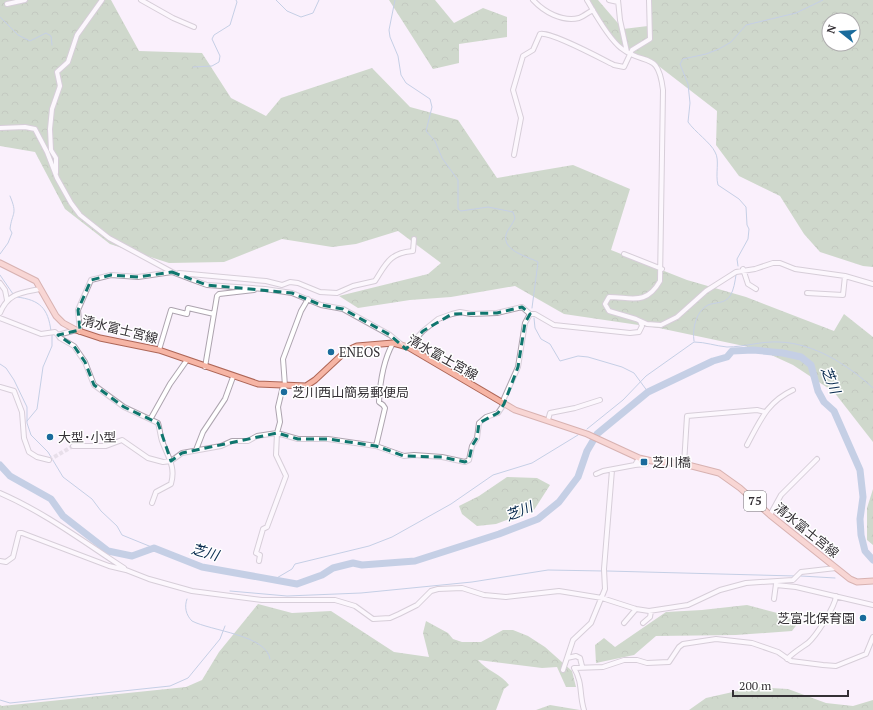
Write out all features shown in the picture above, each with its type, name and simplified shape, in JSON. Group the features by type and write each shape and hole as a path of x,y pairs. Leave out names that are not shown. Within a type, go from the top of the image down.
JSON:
{"main road":[{"name":"清水富士宮線","path":"0,263 36,281 56,316 63,323 78,331 159,350 233,377 258,384 284,386 302,386 311,384 346,351 357,346 393,343 408,347 515,410 587,434 639,458 652,461 684,464 719,473 740,488 770,515 836,568 857,582 873,581"}],"street":[{"path":"7,4 25,0"},
{"path":"57,178 56,158 51,150 50,129 52,109 60,86 57,72 68,62 77,35 102,0"},
{"path":"141,0 173,18 194,27"},
{"path":"533,0 549,13 564,18 580,18 593,10"},
{"path":"587,0 616,43 629,53 653,62 660,72 662,80 662,269 660,281 647,296 636,300 608,297 605,304 609,311 640,320 654,326 661,325 677,317 706,291 736,272 755,269 773,263 780,263 795,269 845,276 873,284"},
{"path":"514,155 522,118 513,90 523,56 533,50 540,34 548,34 560,38 579,49 620,67 626,66 629,53 620,20 618,1 609,0"},
{"path":"629,53 650,38 649,0"},
{"path":"0,128 24,127 35,129 47,152 57,178 80,215 93,227 109,238 172,272 207,285 292,293 321,305 343,309 390,335 402,345"},
{"path":"0,318 32,332 41,334 78,331 78,310 91,280 111,275 138,277 172,272 266,281 282,285 290,282 298,283 320,292 337,293 353,286 375,281 384,265 390,258 403,252 413,251 414,239"},
{"path":"624,254 662,269"},
{"path":"743,270 748,284 756,289"},
{"path":"808,292 843,295 845,276"},
{"path":"0,283 9,298"},
{"path":"0,313 9,298 40,289"},
{"path":"205,367 219,294 261,289"},
{"path":"259,561 260,555 256,553 264,529 267,527 286,476 276,455 277,433 280,422 278,407 284,386 283,359 301,311 308,299"},
{"path":"408,347 423,331 438,320 460,312 471,314 497,313 522,307 530,314 535,314 559,326 630,333 639,332 642,326 640,320"},
{"path":"159,350 172,310 187,314 188,308 214,314"},
{"path":"73,446 106,446 122,440 148,458 163,462 171,461 182,453 221,446 232,441 248,440 257,436 277,433 298,439 328,439 376,446 404,456 414,455 442,457 465,462 469,460 472,446 476,443 479,423 486,417 498,413 503,403 518,367 525,323 530,314"},
{"path":"57,333 60,338 74,346 86,362 94,385 124,408 138,415 151,418 158,423 162,440 171,461 174,475 171,484 156,492 152,503"},
{"path":"376,446 385,408 379,402 385,359 393,343"},
{"path":"151,418 170,384 187,360"},
{"path":"196,450 202,432 225,399 233,377"},
{"path":"0,387 14,391 22,412 24,438 29,452 37,457 49,460"},
{"path":"747,445 765,412 775,400 793,390"},
{"path":"548,420 550,413 575,408 600,400"},
{"path":"684,464 686,416 757,410 765,412"},
{"path":"635,465 639,458"},
{"path":"770,515 781,495 817,459"},
{"path":"596,474 646,464"},
{"path":"563,670 573,640 591,623 605,589 604,571 612,470"},
{"path":"0,493 20,501 126,570"},
{"path":"0,561 6,562 13,557 19,534 22,533 109,566 192,591 231,597 295,601 335,600 355,606 373,619 390,618 399,614 417,605 431,591 438,589 462,588 493,597 559,592 602,598 636,609 651,611 688,605 713,592 739,585 776,583 793,580 797,576 836,568"},
{"path":"776,583 873,606"},
{"path":"774,599 776,583"},
{"path":"788,659 797,649 808,642 833,607 836,596"},
{"path":"624,623 636,609"},
{"path":"643,623 650,616 651,611"},
{"path":"584,710 580,678 574,668 582,666 602,667 624,660 637,660 647,663 669,662 679,647 683,644 716,639 752,643 778,652 791,661 836,666 866,654 872,643 873,637"},
{"path":"567,658 576,656 580,658 582,666"}],"highlighted area":[{"path":"172,272 207,285 292,293 321,305 343,309 390,335 406,349 423,331 452,314 497,313 522,307 530,314 525,323 518,367 504,404 498,413 479,423 477,438 472,446 469,460 465,462 442,457 404,456 376,446 328,439 298,439 277,433 182,453 171,461 158,423 124,407 94,385 85,362 74,346 58,335 80,330 78,310 91,280 111,275 138,277"}],"green space":[{"path":"0,0 111,0 139,51 202,53 231,98 266,116 281,98 372,68 410,107 458,120 497,178 573,165 630,189 611,250 687,280 746,297 834,331 844,314 873,337 873,442 834,392 793,365 758,349 659,328 564,314 515,286 451,297 410,300 358,308 339,296 428,274 441,263 398,231 356,244 332,247 282,239 224,262 169,263 110,244 65,209 35,152 0,146"},
{"path":"389,0 435,0 454,23 483,8 507,17 507,37 459,44 459,63 433,69"},
{"path":"590,0 598,0 623,29 648,26 650,0 873,0 873,267 863,266 820,252 804,234 780,196 739,176 716,145 717,111 660,67 615,44 593,16"},
{"path":"507,477 537,478 550,485 534,510 496,524 477,526 462,514 459,506 479,496"},
{"path":"873,489 873,545 867,540 867,508"},
{"path":"258,604 292,613 331,611 394,652 429,657 423,633 426,621 448,633 453,639 462,642 481,642 503,630 513,630 528,636 545,647 572,671 576,687 566,687 557,667 542,668 478,660 485,667 506,681 509,685 504,689 496,710 0,710 0,705 186,687 202,680 219,652"},
{"path":"747,605 781,614 798,623 792,631 736,635 656,636 634,655 596,663 595,645 604,638 615,647 666,612"},
{"path":"755,687 788,689 826,703 853,706 873,700 873,710 689,710 706,698"},
{"path":"550,705 580,710 536,710"}],"waterway":[{"path":"193,67 212,66 219,62 220,56 212,39 214,35 230,25 237,2 236,0"},
{"path":"276,0 287,11 301,17 313,13 319,0"},
{"path":"395,0 389,30 390,37 398,56 401,75 406,83 430,99 432,107 426,131 435,141 442,158 458,180 458,209 461,211 488,207 513,212 515,218 506,235 506,241 508,245 517,253 538,262 532,308"},
{"path":"738,266 737,259 748,239 749,229 747,225 746,207 739,199 718,185 717,159 715,152 688,122 690,103 688,84 680,64 683,59 706,54 731,42 746,25 796,13 823,0"},
{"path":"0,17 18,35 30,41 46,33 51,36 52,45"},
{"path":"0,254 8,243 12,233 10,229 14,207 10,196"},
{"path":"0,275 13,294"},
{"path":"694,341 694,326 700,311 708,305 723,302 728,299 734,286 736,275"},
{"path":"17,297 32,300 42,306 48,316 51,331"},
{"path":"534,318 535,328 541,339 550,344 560,361 578,356 588,357 622,367 634,373 648,392"},
{"path":"27,421 37,409 43,367 52,346 52,334"},
{"path":"587,429 623,400 646,376 694,342 727,347 772,342 792,343 805,346 842,364 873,388"},
{"name":"芝川","path":"0,465 10,476 51,499 63,516 108,551 132,556 154,548 202,567 297,584 322,575 333,568 353,563 362,565 415,561 499,534 538,519 559,502 578,477 587,451 597,434 648,392 713,361 727,357 732,351 753,350 783,353 801,357 811,365 818,391 824,402 834,411 860,470 863,497 860,519 861,535 865,551 873,560"},
{"path":"0,364 6,368 14,380 27,407 27,423 31,435 48,452 63,477 92,499 101,511 117,526 122,535 154,548"},
{"path":"275,579 292,569 295,564 369,546 392,537 451,504 493,475 532,463 578,435"},
{"path":"230,591 287,596 361,593 472,582 548,570 603,571"},
{"path":"607,571 795,576"},
{"path":"801,576 835,578"},
{"path":"187,599 186,611 192,621 249,639 259,644 267,651 270,659"},
{"path":"0,700 10,703 170,686 188,678 220,639 225,626"}],"tunnel":[{"path":"49,460 73,446"}],"place":[{"name":"ENEOS","path":"331,352"},
{"name":"芝川西山簡易郵便局","path":"284,392"},
{"name":"大型･小型","path":"50,437"},
{"name":"芝川橋","path":"644,462"},
{"name":"芝富北保育園","path":"863,618"}]}
